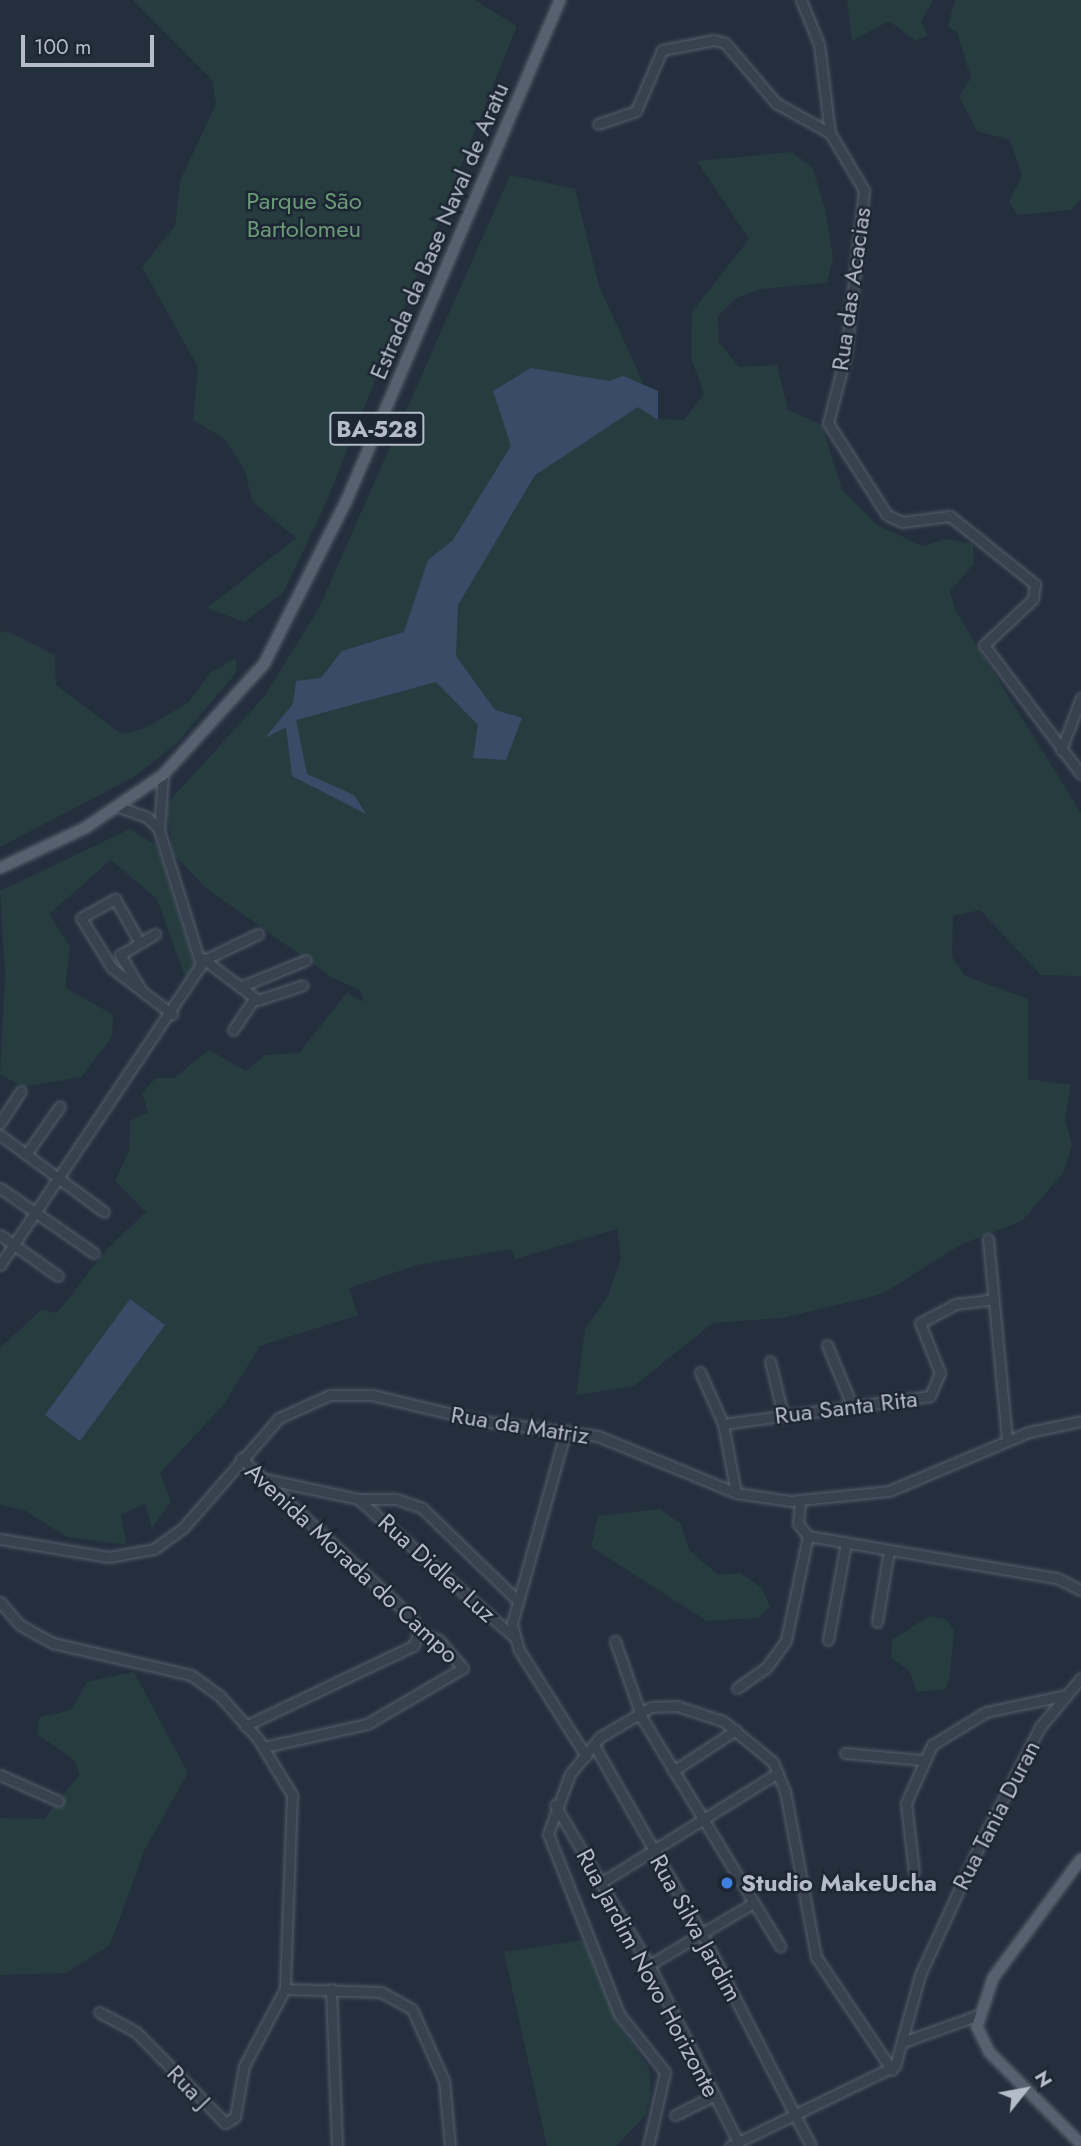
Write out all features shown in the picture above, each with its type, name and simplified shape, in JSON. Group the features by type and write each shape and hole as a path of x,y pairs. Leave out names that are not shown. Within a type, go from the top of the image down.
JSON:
{"main road":[{"name":"Estrada da Base Naval de Aratu","path":"0,868 119,807 163,775 246,687 304,592 560,0"},
{"path":"1081,1859 993,1978 978,2015 979,2036 989,2052 1081,2144"}],"street":[{"name":"Rua das Acacias","path":"801,0 818,44 830,133 859,175 864,204 846,354 828,423 887,515 902,522 950,516 1035,584 1033,599 984,645 1061,750"},
{"path":"598,124 636,111 662,50 714,40 725,43 776,103 830,133"},
{"path":"1081,698 1061,750 1081,774"},
{"path":"159,830 163,775"},
{"path":"119,807 147,817 159,830 204,958 254,999"},
{"path":"140,943 115,899 81,918 112,968 172,1014"},
{"path":"143,992 120,955 155,934"},
{"path":"0,1265 172,1014 204,958 258,934"},
{"path":"240,987 306,960"},
{"path":"233,1030 254,999 303,985"},
{"path":"0,1123 21,1091"},
{"path":"27,1153 60,1106"},
{"path":"0,1135 104,1212"},
{"path":"0,1188 94,1253"},
{"path":"0,1235 58,1276"},
{"path":"989,1240 1007,1440"},
{"name":"Rua Santa Rita","path":"723,1424 851,1403 935,1393 940,1373 920,1322 955,1304 994,1299"},
{"path":"827,1345 851,1403"},
{"path":"770,1361 783,1415"},
{"path":"700,1372 723,1424 736,1493"},
{"name":"Rua da Matriz","path":"0,1539 87,1555 139,1555 183,1528 241,1458 279,1418 330,1395 372,1395 468,1419 566,1430 628,1445 736,1493 800,1501 889,1491 1007,1440 1081,1421"},
{"path":"566,1430 515,1598 515,1639 586,1756"},
{"name":"Avenida Morada do Campo","path":"241,1458 412,1619 419,1633 439,1640 463,1668 378,1719 264,1747"},
{"name":"Rua Didler Luz","path":"265,1479 358,1499 396,1499 422,1508 515,1598"},
{"name":"Rua Didler Luz","path":"358,1499 515,1639"},
{"path":"800,1501 798,1524 808,1536 1057,1577 1081,1590"},
{"path":"737,1688 766,1668 786,1640 808,1536"},
{"path":"828,1640 846,1543"},
{"path":"877,1622 889,1550"},
{"path":"0,1602 28,1630 53,1643 191,1675 264,1747 292,1795 285,1989 381,1992 412,2009 444,2081 450,2146"},
{"path":"245,1726 413,1646 419,1633"},
{"path":"615,1641 639,1712 780,1946"},
{"name":"Rua Tania Duran","path":"892,2070 903,2042 912,1999 940,1929 1024,1755 1062,1696 1081,1678"},
{"path":"914,1871 906,1803 923,1760 939,1738 986,1712 1062,1696"},
{"path":"648,2146 665,2072 615,2005 550,1844 555,1805 594,1745 639,1712 677,1706 736,1730 778,1773 816,1956 892,2070 793,2114 736,2145"},
{"path":"673,1771 736,1730"},
{"name":"Rua Silva Jardim","path":"594,1745 702,1934 811,2146"},
{"path":"845,1753 923,1760"},
{"path":"602,1882 778,1773"},
{"path":"0,1775 58,1801"},
{"name":"Rua Jardim Novo Horizonte","path":"555,1805 649,1965 736,2145"},
{"path":"649,1965 753,1903"},
{"name":"Rua J","path":"99,2012 136,2032 225,2123 235,2117 244,2066 285,1989"},
{"path":"331,1989 337,2146"},
{"path":"903,2042 978,2015"},
{"path":"675,2115 713,2096"}],"green space":[{"name":"Parque São Bartolomeu","path":"133,0 475,0 517,26 325,505 283,593 244,622 207,608 296,538 252,501 245,471 225,439 193,420 198,367 142,267 175,226 180,181 216,104 212,80"},
{"path":"847,0 933,0 921,22 928,35 916,41 889,21 852,41"},
{"path":"955,0 1081,0 1081,199 1071,210 1017,215 1009,201 1022,176 1010,140 977,131 959,96 971,78 957,32 948,26"},
{"path":"792,152 812,167 825,208 833,257 827,283 760,289 737,298 718,316 719,342 739,367 777,365 788,410 822,425 842,490 876,524 922,546 947,539 973,544 974,564 950,591 955,610 1081,813 1081,976 1041,975 980,910 953,916 952,957 965,976 1028,999 1028,1079 1071,1085 1065,1119 1072,1145 1064,1172 1022,1221 962,1244 882,1294 783,1318 713,1323 634,1386 576,1395 585,1329 608,1296 621,1258 617,1229 515,1259 511,1249 417,1265 349,1288 358,1315 260,1346 224,1404 160,1473 171,1502 152,1528 145,1503 121,1515 127,1545 67,1537 24,1510 0,1505 0,1348 41,1310 57,1313 106,1250 146,1212 115,1181 129,1151 130,1121 148,1112 142,1093 156,1078 174,1078 209,1050 246,1071 265,1055 299,1053 347,993 364,1002 360,990 333,978 206,888 174,855 165,806 264,697 319,608 510,175 575,189 599,286 644,385 658,391 658,419 684,420 704,394 691,358 692,312 749,239 697,161"},
{"path":"7,631 55,655 56,685 122,734 144,729 189,702 210,673 236,658 236,673 177,743 134,777 0,847 0,633"},
{"path":"130,829 157,846 195,967 185,977 157,899 111,860 49,914 70,947 65,987 113,1015 112,1037 81,1077 23,1087 0,1074 5,975 0,891"},
{"path":"660,1509 681,1524 689,1550 718,1575 740,1573 762,1588 770,1607 758,1618 707,1621 591,1547 598,1516"},
{"path":"929,1616 946,1619 954,1630 950,1676 946,1689 917,1692 910,1671 891,1658 892,1640"},
{"path":"134,1672 188,1773 145,1849 110,1945 66,1973 0,1975 0,1818 44,1819 80,1774 74,1760 37,1734 40,1717 71,1710 87,1682"},
{"path":"583,1940 617,2021 649,2068 651,2092 646,2115 616,2146 547,2146 504,1952"}],"water":[{"path":"531,368 609,381 623,376 658,391 658,420 638,407 535,475 458,605 456,656 495,710 522,718 506,760 473,758 478,725 436,682 296,720 307,774 354,795 366,814 292,776 286,727 265,738 293,704 296,681 321,678 342,651 404,632 428,560 453,540 511,446 493,391"},
{"path":"130,1299 165,1325 80,1441 45,1415"}],"place":[{"name":"Studio MakeUcha","path":"727,1883"}]}
